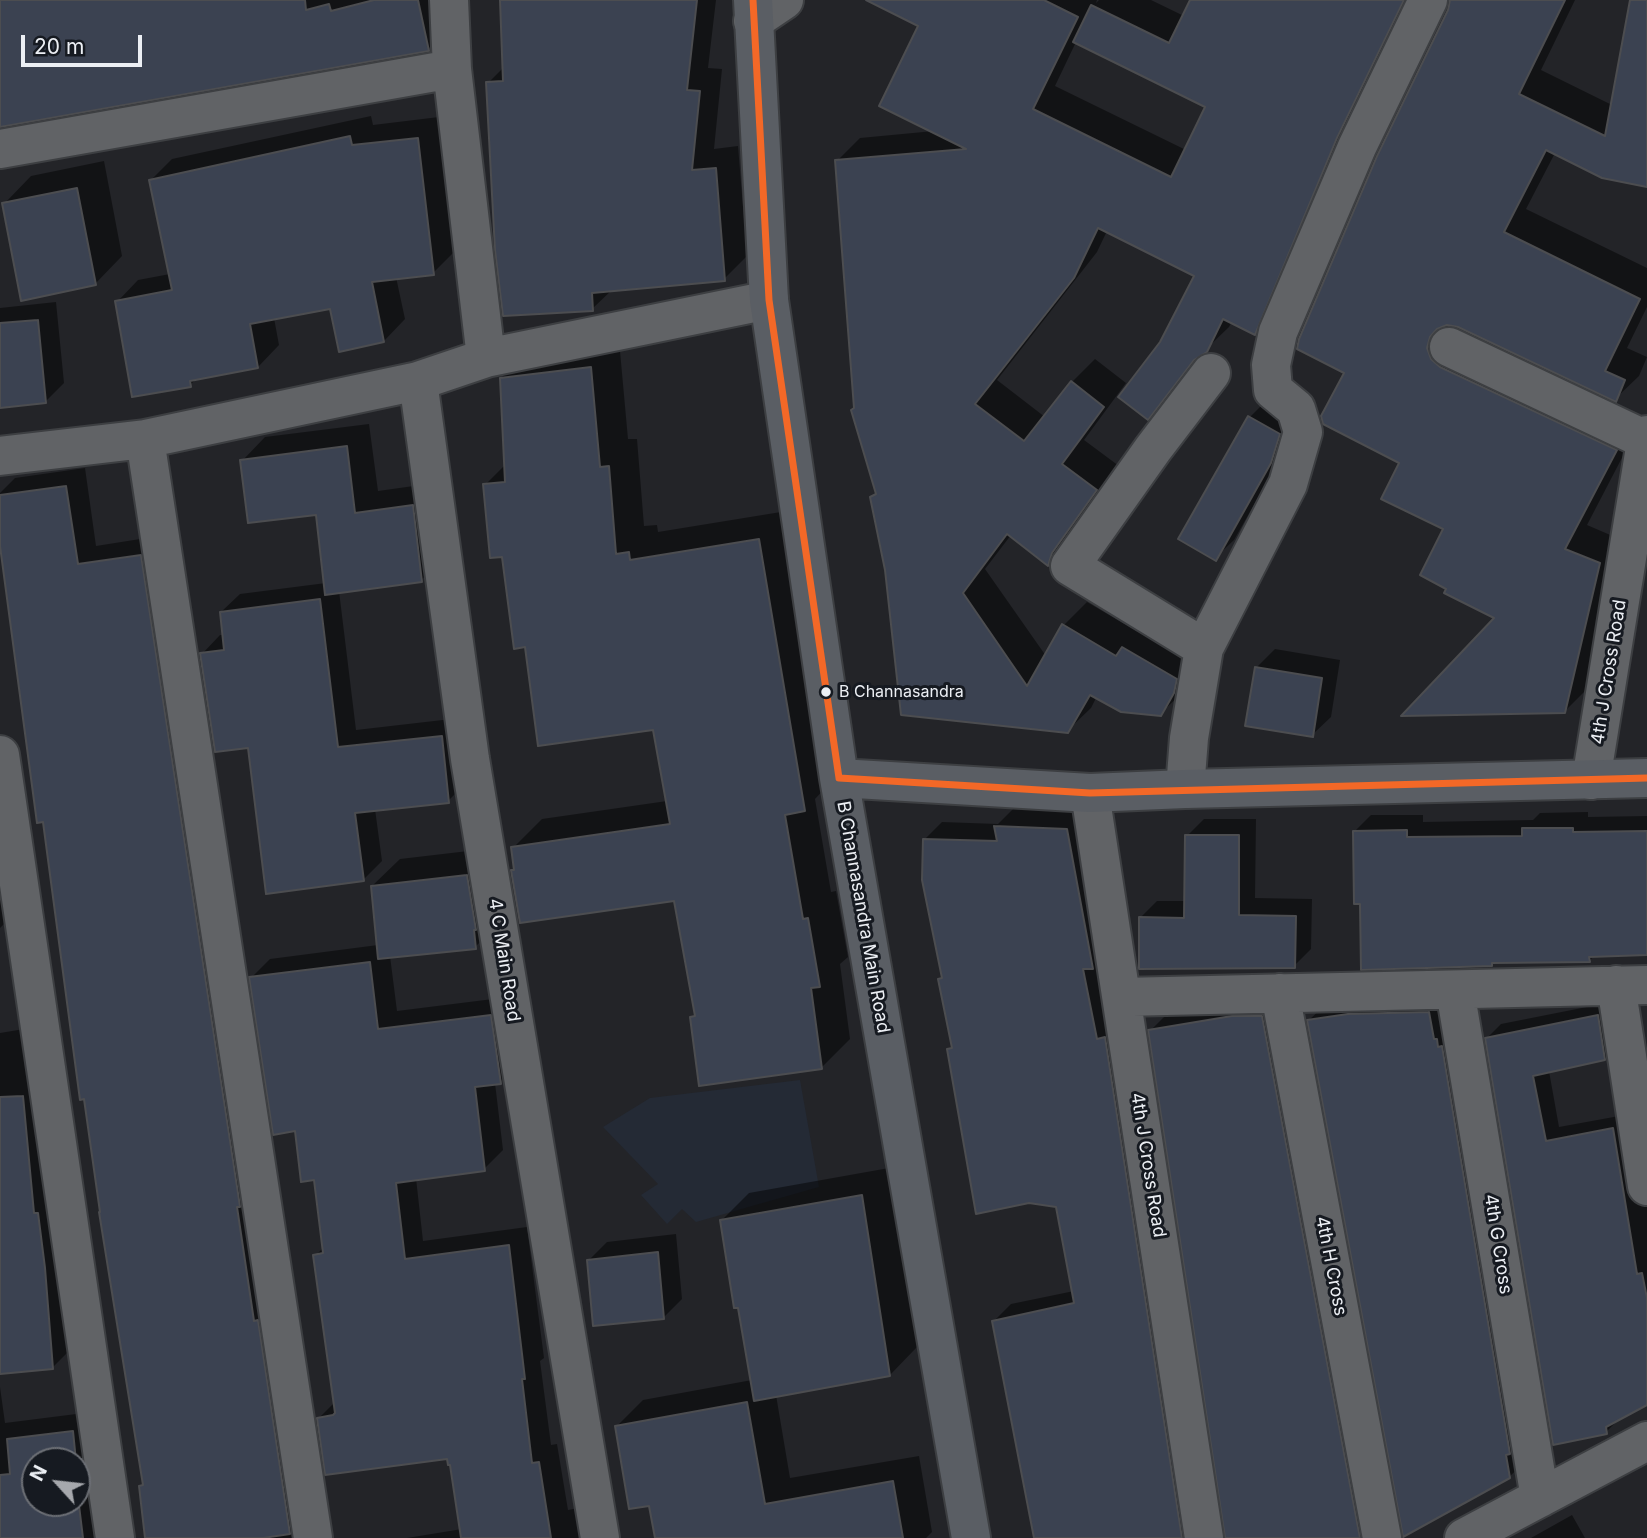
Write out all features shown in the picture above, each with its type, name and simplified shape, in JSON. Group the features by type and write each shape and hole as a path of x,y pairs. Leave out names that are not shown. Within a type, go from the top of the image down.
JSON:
{"main road":[{"name":"B Channasandra Main Road","path":"753,11 769,300 839,778 971,1538"},
{"path":"839,778 1090,793 1647,778"}],"street":[{"path":"449,0 452,69 486,358"},
{"path":"753,11 784,0"},
{"path":"1185,789 1189,738 1204,648 1288,484 1303,432 1296,409 1273,390 1271,365 1278,332 1357,147 1428,0"},
{"path":"0,149 452,69"},
{"path":"0,456 145,439 418,381 486,358 769,300"},
{"path":"1449,347 1647,438"},
{"path":"1204,648 1070,566 1211,373"},
{"name":"4 C Main Road","path":"418,381 470,759 600,1538"},
{"name":"4th J Cross Road","path":"1591,780 1637,565 1647,438"},
{"path":"145,439 313,1538"},
{"path":"0,755 116,1538"},
{"name":"4th J Cross Road","path":"1090,793 1204,1538"},
{"path":"1122,998 1632,985 1647,1186"},
{"name":"4th G Cross","path":"1455,990 1540,1498"},
{"name":"4th H Cross","path":"1280,993 1381,1538"},
{"path":"1464,1538 1647,1441"}],"shaded area":[{"path":"800,1080 819,1187 696,1222 682,1209 667,1224 641,1195 658,1184 603,1127 650,1098"}],"building":[{"path":"0,0 305,0 306,10 329,4 331,11 374,0 418,0 429,51 0,127"},
{"path":"500,0 697,0 687,90 700,91 692,170 716,168 725,281 592,293 593,311 503,316 495,250 486,82 503,81"},
{"path":"866,0 1044,0 1078,17 1033,109 1171,177 1205,107 1073,42 1091,5 1169,43 1190,0 1404,0 1337,138 1255,335 1223,319 1207,352 1194,360 1148,420 1118,397 1160,342 1194,276 1098,228 1074,278 975,404 1024,441 1071,381 1104,407 1062,464 1097,490 1052,553 1048,566 1007,534 963,593 1027,686 1062,624 1116,656 1122,647 1177,679 1174,693 1161,716 1121,712 1090,695 1068,733 901,715 885,570 870,497 876,494 851,410 854,408 835,160 966,149 879,106 918,26"},
{"path":"1450,0 1565,0 1519,94 1605,136 1630,0 1647,0 1647,187 1602,178 1546,150 1504,232 1640,299 1605,371 1625,380 1616,402 1458,327 1447,325 1437,329 1430,337 1427,348 1431,359 1440,367 1617,450 1565,549 1600,563 1565,713 1401,716 1494,618 1444,593 1446,589 1420,575 1443,529 1381,499 1399,463 1323,424 1321,416 1344,373 1297,349 1377,156 1448,10"},
{"path":"350,136 352,145 418,138 434,275 372,282 384,342 339,352 330,309 250,324 258,368 190,381 191,387 132,397 115,301 172,290 149,180"},
{"path":"77,188 96,285 21,301 2,203"},
{"path":"38,320 46,403 0,408 0,323"},
{"path":"591,367 600,467 609,466 616,554 629,552 630,560 759,539 805,811 785,815 803,919 808,918 820,987 811,988 822,1069 699,1086 690,1017 695,1016 674,901 520,923 511,870 514,870 511,847 670,824 653,730 538,746 525,647 514,649 502,557 490,558 483,484 505,482 500,378"},
{"path":"1248,416 1280,434 1271,463 1216,561 1178,539"},
{"path":"347,446 355,513 413,505 422,582 325,595 316,515 248,523 240,460"},
{"path":"66,486 78,564 141,555 238,1193 240,1207 237,1207 254,1321 258,1320 290,1534 263,1538 145,1538 139,1486 143,1485 99,1212 84,1099 80,1100 43,822 37,823 0,546 0,495"},
{"path":"320,599 338,747 442,736 449,803 355,813 364,881 266,894 248,748 215,752 200,653 224,650 220,612"},
{"path":"1255,667 1322,678 1313,737 1245,726"},
{"path":"994,826 1067,829 1093,969 1083,969 1097,1039 1105,1037 1182,1538 1034,1538 992,1321 1074,1303 1056,1207 1029,1203 976,1214 947,1049 952,1048 938,979 942,978 922,880 923,839 997,841"},
{"path":"1522,828 1573,828 1573,832 1647,831 1647,955 1589,957 1590,962 1492,963 1492,966 1361,970 1360,904 1354,904 1353,831 1407,830 1407,837 1522,836"},
{"path":"1185,835 1239,835 1239,915 1296,916 1295,968 1139,969 1139,917 1184,918"},
{"path":"467,875 476,930 476,949 378,959 371,886"},
{"path":"370,962 378,1029 491,1015 501,1084 475,1087 485,1171 396,1183 405,1259 509,1245 532,1463 539,1462 551,1538 461,1538 447,1459 325,1475 317,1418 335,1413 313,1255 323,1253 314,1180 301,1182 295,1131 273,1135 249,977"},
{"path":"1429,1012 1434,1039 1437,1039 1438,1047 1442,1046 1510,1454 1506,1455 1510,1478 1403,1537 1307,1020 1348,1014"},
{"path":"1598,1015 1605,1060 1533,1076 1546,1141 1613,1128 1637,1274 1642,1273 1647,1298 1647,1405 1606,1427 1607,1434 1553,1445 1485,1038"},
{"path":"1232,1016 1262,1016 1360,1538 1225,1538 1148,1030"},
{"path":"23,1096 34,1213 38,1213 45,1268 53,1369 0,1374 0,1097"},
{"path":"862,1195 890,1376 754,1401 738,1308 734,1308 720,1220"},
{"path":"658,1252 664,1319 593,1326 587,1260"},
{"path":"747,1402 765,1504 893,1481 903,1538 655,1538 649,1506 629,1509 615,1426"},
{"path":"73,1431 75,1447 21,1447 21,1517 80,1517 83,1538 0,1538 0,1475 10,1474 7,1439"}],"transit line":[{"path":"753,0 769,300 839,778"},
{"path":"839,778 1090,793 1647,778"}],"place":[{"name":"B Channasandra","path":"826,692"}]}
